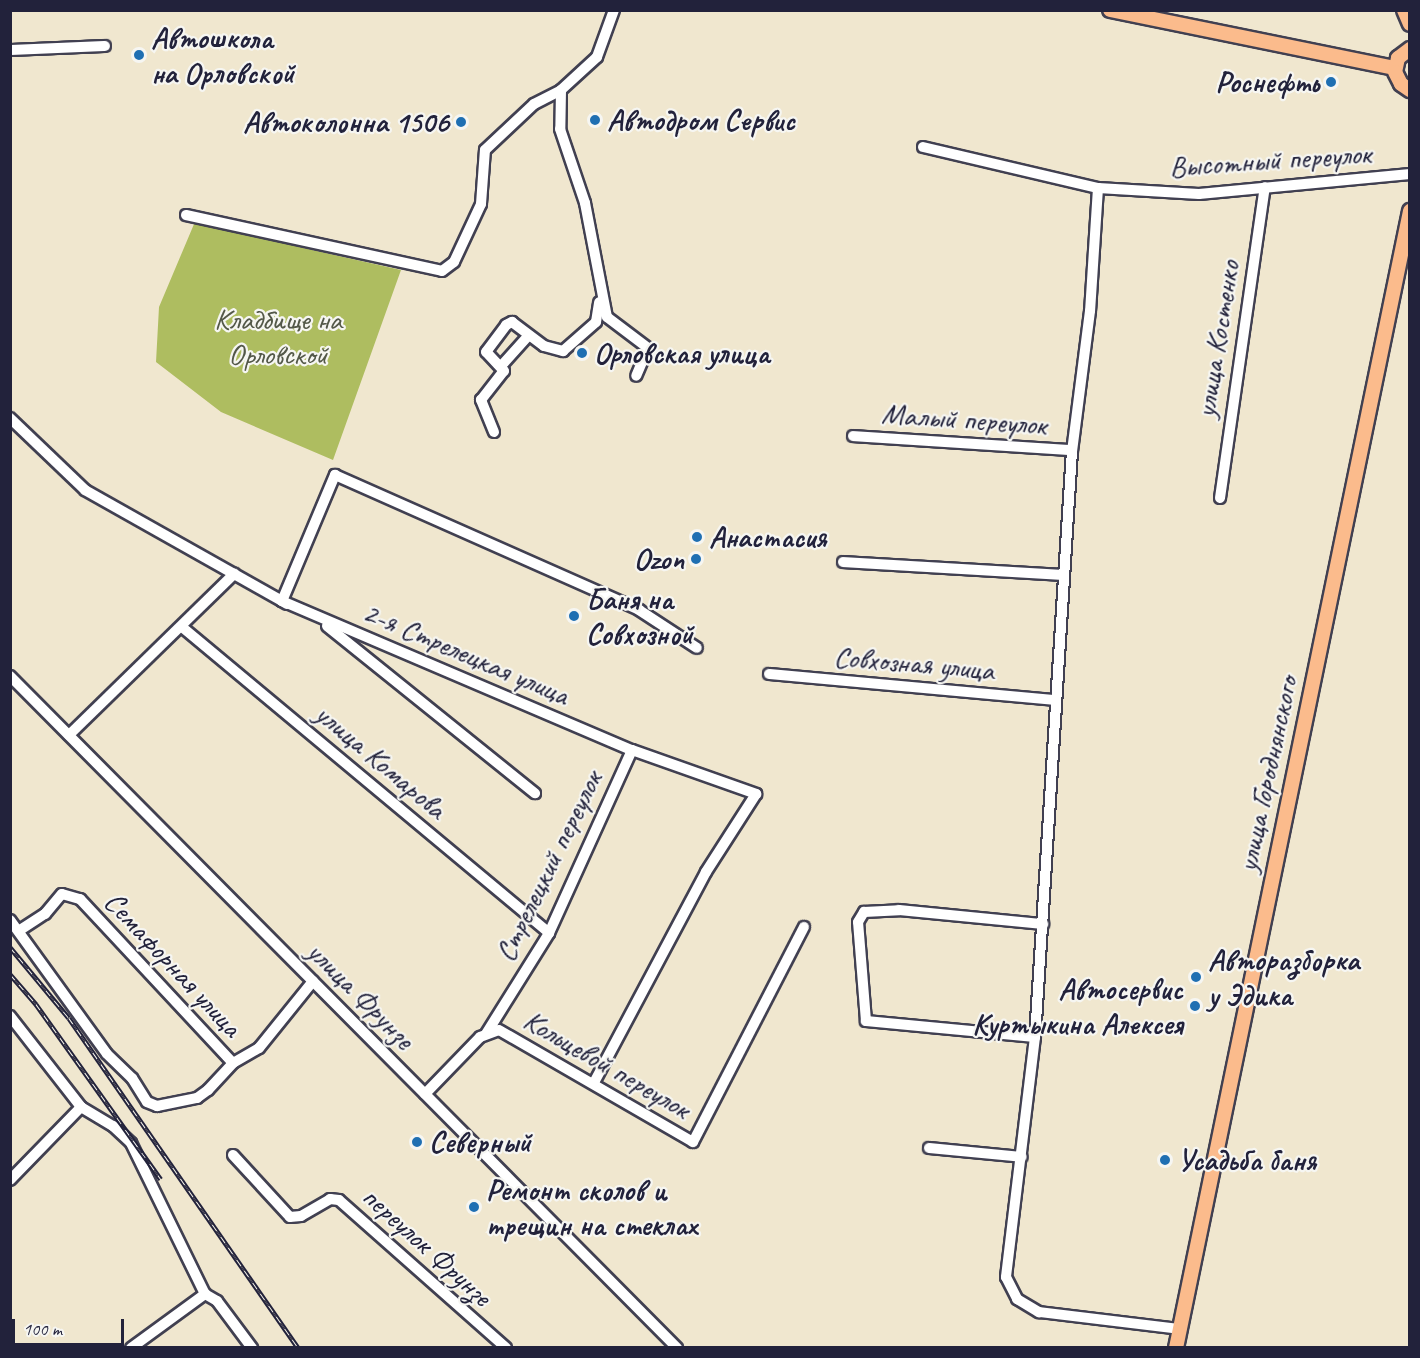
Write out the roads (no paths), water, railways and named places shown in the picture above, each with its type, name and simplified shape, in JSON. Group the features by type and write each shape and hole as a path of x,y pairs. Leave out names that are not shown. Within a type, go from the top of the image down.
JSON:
{"main road":[{"path":"1110,10 1395,68"},
{"path":"1404,10 1410,24"},
{"path":"1410,49 1398,58 1395,68 1401,84 1410,90"},
{"name":"улица Городнянского","path":"1176,1347 1410,211"}],"street":[{"path":"186,214 442,271 454,262 481,204 485,150 534,104 561,90 597,57 614,10"},
{"path":"10,50 105,46"},
{"path":"561,90 560,129 585,203 609,322"},
{"name":"Высотный переулок","path":"923,147 1098,188 1199,194 1410,174"},
{"name":"улица Костенко","path":"1220,498 1265,187"},
{"path":"1098,188 1089,311 1072,450 1054,700 1035,1036 1023,1157 1006,1277 1017,1299 1026,1307 1055,1316 1180,1329"},
{"path":"502,365 486,355 486,350 506,325 515,324 544,346 560,351 579,341 596,322 602,294"},
{"path":"596,322 609,322 647,346 648,354 636,376"},
{"path":"494,432 481,400 503,375 502,365 530,335"},
{"name":"2-я Стрелецкая улица","path":"10,418 85,489 335,631 535,793"},
{"name":"Малый переулок","path":"853,436 1072,450"},
{"path":"282,601 335,475 639,610 697,648"},
{"path":"843,562 1063,574"},
{"path":"69,735 234,574"},
{"name":"2-я Стрелецкая улица","path":"282,601 632,750 756,794 706,872 594,1083"},
{"name":"улица Комарова","path":"182,627 549,933"},
{"name":"Совхозная улица","path":"769,674 1054,700"},
{"name":"улица Фрунзе","path":"10,676 676,1347"},
{"name":"Стрелецкий переулок","path":"486,1034 549,933 632,750"},
{"name":"Семафорная улица","path":"20,930 45,914 62,894 80,899 233,1063"},
{"path":"1035,1036 866,1021 858,922 864,912 899,910 1043,924"},
{"path":"10,920 20,930 107,1054 132,1078 147,1102 161,1106 201,1096 233,1063 259,1048 313,981"},
{"name":"Кольцевой переулок","path":"425,1094 486,1034 504,1032 693,1142 804,927"},
{"path":"10,1016 81,1107 113,1126 131,1143 205,1294 217,1301 252,1347"},
{"path":"10,1180 81,1107"},
{"path":"929,1149 1023,1157"},
{"name":"переулок Фрунзе","path":"233,1155 290,1217 301,1216 330,1199 339,1200 506,1347"},
{"path":"131,1347 205,1294"}],"railway":[{"path":"10,947 69,1018 298,1348"},
{"path":"10,974 36,1004 161,1179"}],"place":[{"name":"Автошкола на Орловской","path":"139,55"},
{"name":"Роснефть","path":"1331,82"},
{"name":"Автодром Сервис","path":"595,120"},
{"name":"Автоколонна 1506","path":"461,122"},
{"name":"Орловская улица","path":"582,353"},
{"name":"Анастасия","path":"697,537"},
{"name":"Ozon","path":"696,559"},
{"name":"Баня на Совхозной","path":"574,616"},
{"name":"Авторазборка у Эдика","path":"1196,977"},
{"name":"Автосервис Куртыкина Алексея","path":"1195,1006"},
{"name":"Северный","path":"417,1142"},
{"name":"Усадьба баня","path":"1165,1160"},
{"name":"Ремонт сколов и трещин на стеклах","path":"474,1207"}],"park label":[{"name":"Кладбище на Орловской","path":"278,336"}]}
